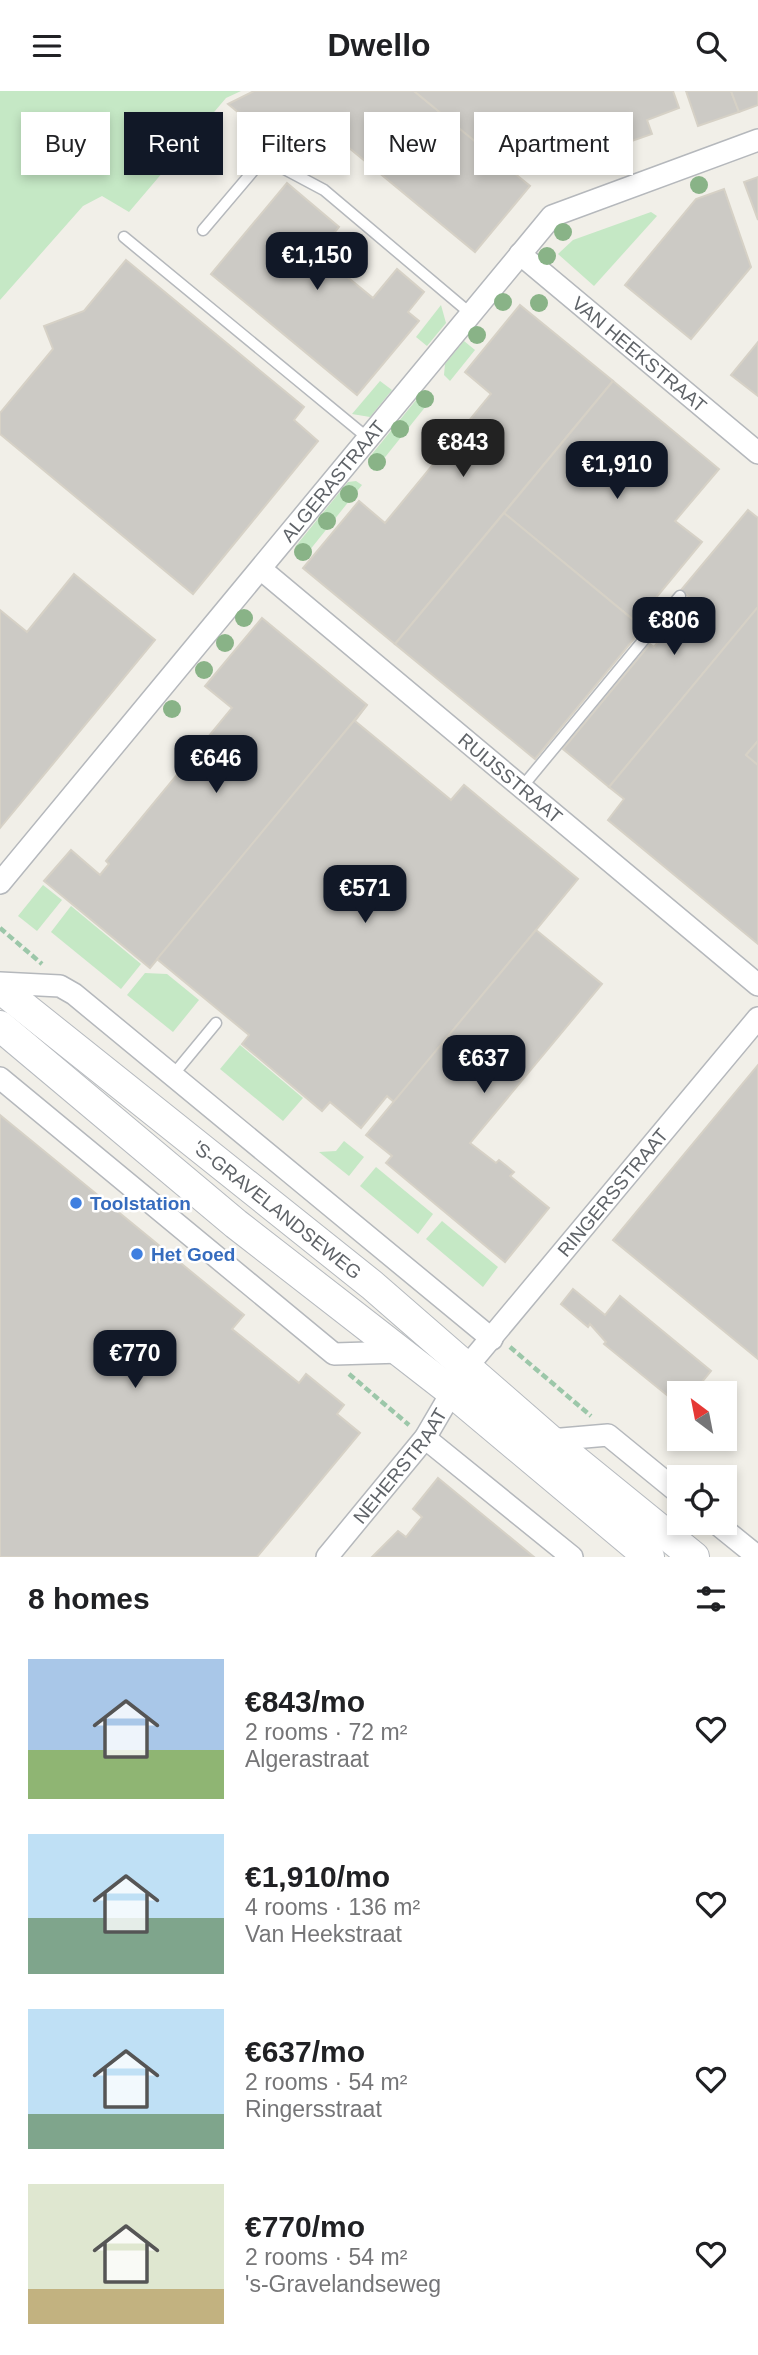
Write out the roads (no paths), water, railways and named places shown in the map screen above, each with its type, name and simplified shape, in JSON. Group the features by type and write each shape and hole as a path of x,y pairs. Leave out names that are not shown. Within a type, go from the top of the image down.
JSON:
{"main road":[{"name":"'S-GRAVELANDSEWEG","path":"0,986 372,1285 459,1380 649,1557"},
{"name":"'S-GRAVELANDSEWEG","path":"0,1026 236,1224 402,1352 459,1380 550,1440 694,1557"}],"street":[{"name":"ALGERASTRAAT","path":"0,883 262,570 552,216 758,140"},
{"name":"VAN HEEKSTRAAT","path":"520,254 758,453"},
{"name":"RUIJSSTRAAT","path":"262,570 758,985"},
{"name":"'S-GRAVELANDSEWEG","path":"0,986 60,986 74,994 492,1339"},
{"name":"RINGERSSTRAAT","path":"459,1380 758,1018"},
{"path":"0,1078 334,1354 402,1352"},
{"name":"NEHERSTRAAT","path":"327,1557 425,1438 459,1380"},
{"path":"550,1440 608,1435 667,1483"},
{"path":"425,1438 572,1557"},
{"path":"731,1535 758,1557"}],"lane":[{"path":"203,230 264,158 324,190 471,314"},
{"path":"124,237 369,439"},
{"path":"522,787 680,596"},
{"path":"173,1076 216,1023"}],"place":[{"name":"Toolstation","path":"76,1203"},
{"name":"Het Goed","path":"137,1254"}]}
